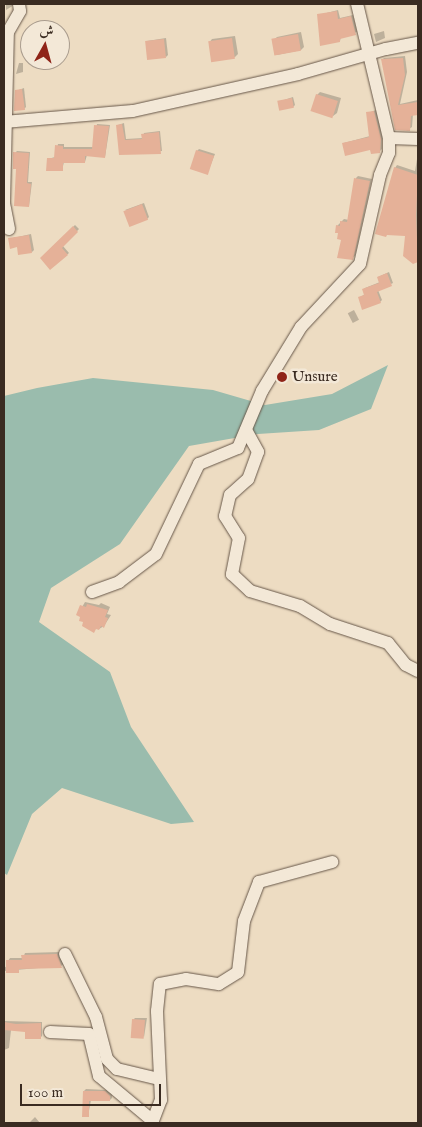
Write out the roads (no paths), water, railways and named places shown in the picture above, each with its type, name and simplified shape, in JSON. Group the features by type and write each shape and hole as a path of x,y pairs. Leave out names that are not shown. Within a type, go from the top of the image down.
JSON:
{"street":[{"path":"9,229 4,202 8,32 20,11 20,4"},
{"path":"92,592 119,582 156,554 199,464 238,448 262,391 301,328 360,264 380,175 389,153 389,138 357,4"},
{"path":"5,121 133,111 298,74 418,43"},
{"path":"389,138 418,139"},
{"path":"246,430 258,452 248,479 230,495 225,516 239,538 232,574 250,591 300,606 330,624 388,643 406,665 418,671"},
{"path":"50,1032 89,1034 99,1076 152,1122 161,1100 157,1011 160,984 186,979 219,984 238,972 244,921 258,882 332,862"},
{"path":"65,954 96,1017 107,1059 117,1070 159,1079"}],"place":[{"name":"Unsure","path":"282,377"}]}
